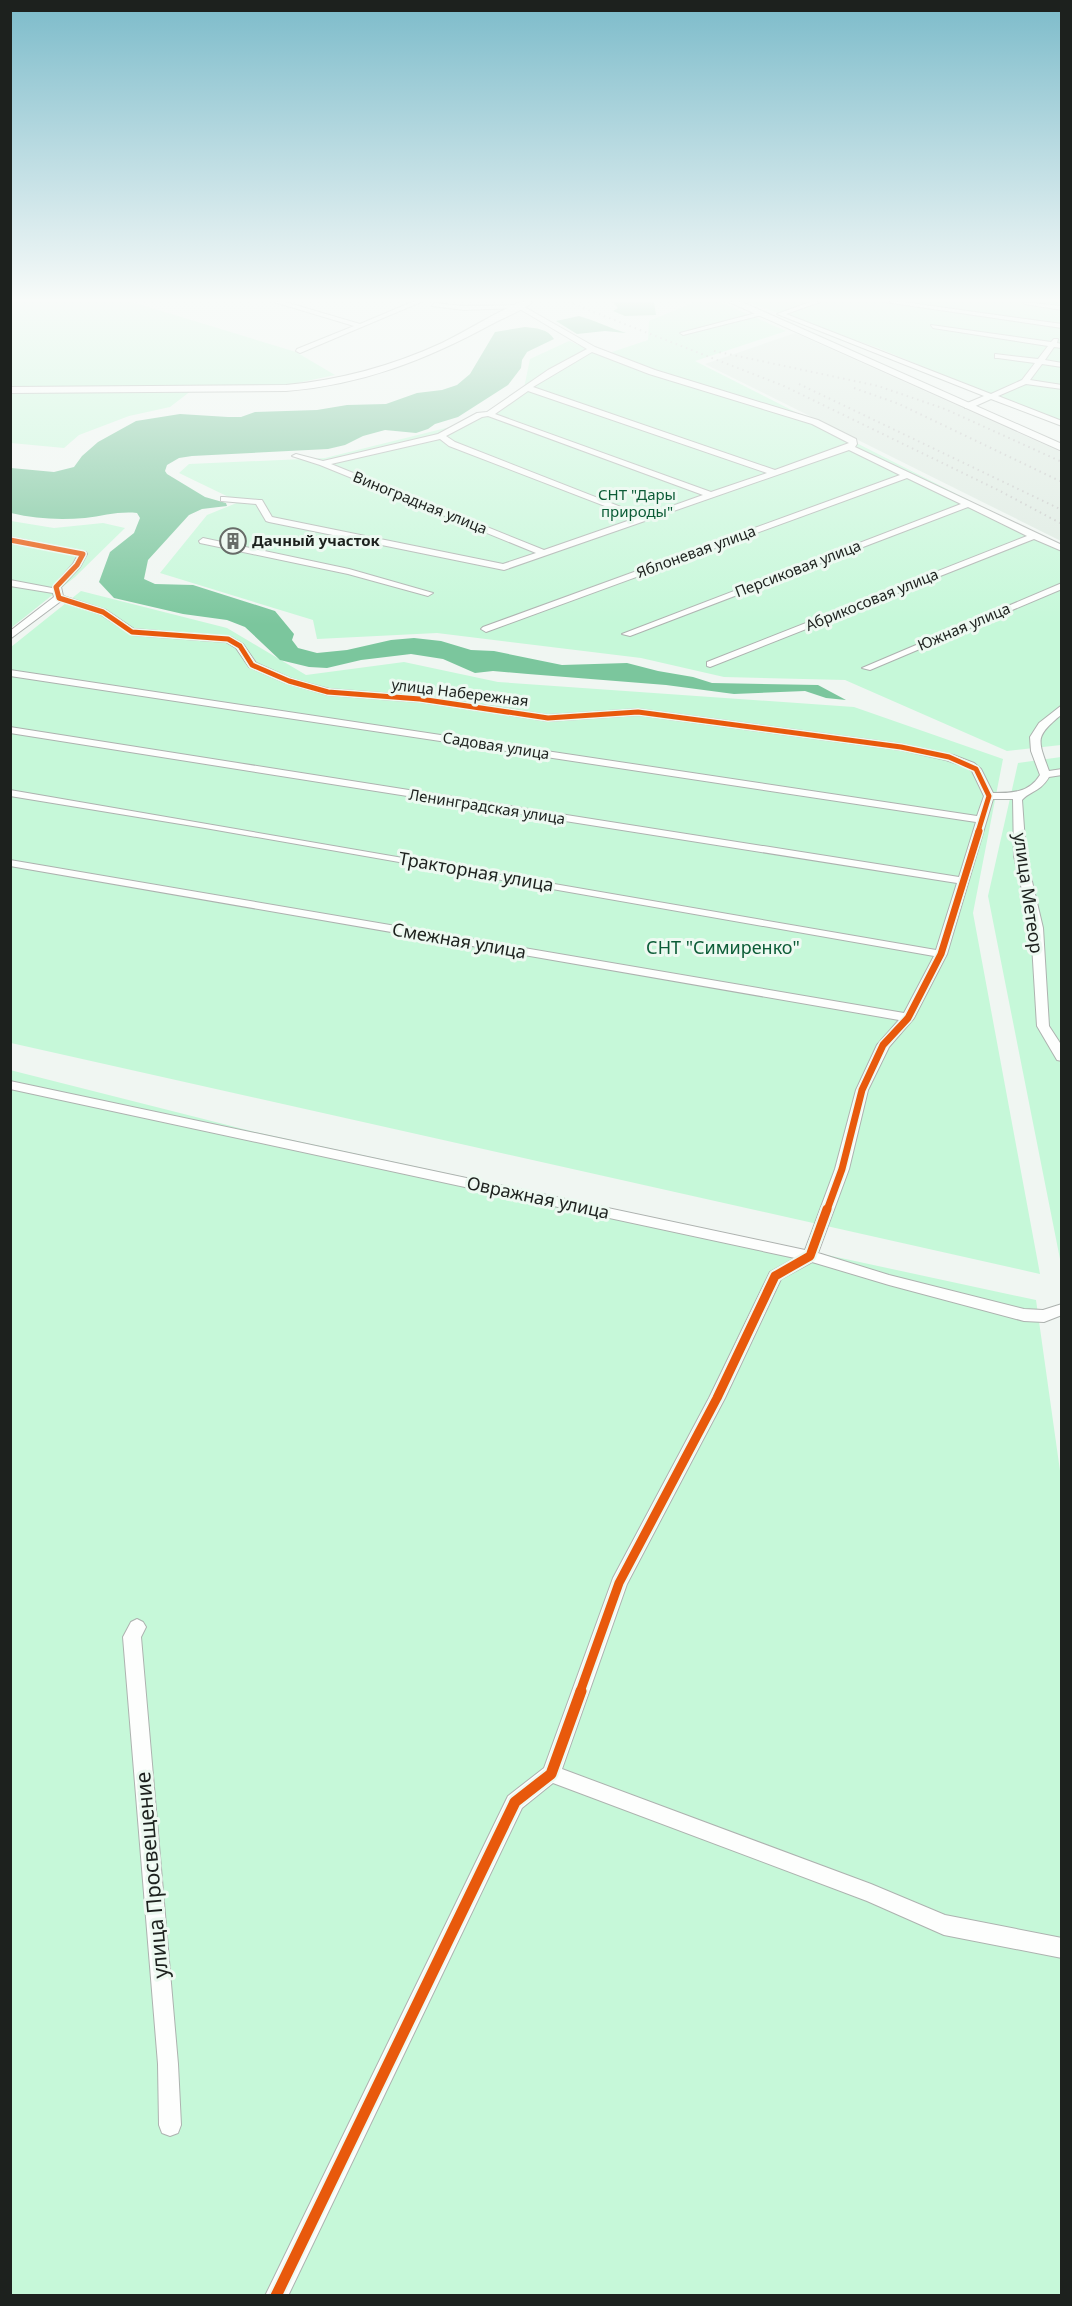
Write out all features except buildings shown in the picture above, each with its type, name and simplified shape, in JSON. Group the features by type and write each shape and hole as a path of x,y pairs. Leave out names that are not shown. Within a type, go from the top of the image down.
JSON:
{"street":[{"path":"489,414 496,410"},
{"path":"591,410 773,472"},
{"path":"224,499 259,502 269,519 504,567 853,444 853,441 815,422 775,410"},
{"path":"976,410 1062,448"},
{"path":"1025,410 1062,424"},
{"path":"323,463 441,436 480,415 489,414 710,495"},
{"path":"441,436 452,444 642,518"},
{"path":"849,447 1062,549"},
{"name":"Виноградная улица","path":"296,456 323,463 543,553"},
{"name":"Яблоневая улица","path":"486,630 907,475"},
{"name":"Персиковая улица","path":"627,634 968,504"},
{"name":"Абрикосовая улица","path":"710,664 1034,536"},
{"path":"10,540 75,550 83,554 77,565 56,587 57,595 12,633"},
{"path":"203,541 349,572 428,593"},
{"name":"улица Набережная","path":"10,583 57,595 103,612 132,632 228,639 240,646 252,665 289,681 328,692 420,699 548,718 638,712 901,747 949,757 970,765 976,770 988,796"},
{"name":"Южная улица","path":"867,668 1062,586"},
{"name":"Садовая улица","path":"10,673 982,820"},
{"path":"276,2295 515,1802 551,1774 620,1583 717,1398 775,1276 810,1256 842,1169 862,1090 883,1046 908,1018 941,954 988,796 1020,796 1041,784 1045,775 1033,740 1035,731 1062,708"},
{"name":"Ленинградская улица","path":"10,730 964,881"},
{"path":"1045,775 1062,772"},
{"name":"Тракторная улица","path":"10,793 941,954"},
{"name":"улица Метеор","path":"1020,796 1017,800 1020,856 1037,928 1043,1026 1062,1057"},
{"name":"Смежная улица","path":"10,863 908,1018"},
{"name":"Овражная улица","path":"10,1085 810,1256 889,1280 1024,1315 1044,1316 1062,1309"},
{"name":"улица Просвещение","path":"137,1627 132,1637 167,2052 170,2125"},
{"path":"551,1774 871,1893 944,1925 1062,1948"}],"shaded area":[{"path":"470,410 458,417 416,433 385,430 328,449 179,458 167,465 165,471 167,474 205,497 226,503 227,506 202,509 189,515 148,560 144,579 155,584 193,585 275,611 294,634 292,640 298,648 317,653 414,638 441,641 471,650 494,651 562,665 627,663 712,683 818,685 846,700 826,698 805,691 734,694 666,685 493,671 475,673 443,659 411,654 361,660 327,668 309,667 280,660 245,627 227,620 183,614 114,598 99,582 110,552 134,533 140,518 137,513 66,519 39,518 11,513 11,468 54,472 74,467 82,456 98,442 136,421 180,414 241,417 255,412"},
{"path":"797,410 966,410 1061,452 1061,541"}],"green space":[{"path":"11,410 158,410 129,416 79,435 64,448 11,443"},
{"name":"СНТ \"Дары природы\"","path":"492,410 791,410 1061,547 1061,745 1007,751 845,680 724,677 641,658 437,633 317,639 313,620 160,573 207,515 239,502 179,473 189,464 325,458 454,426"},
{"path":"1026,410 1061,410 1061,424"},
{"path":"11,521 54,528 103,523 125,528 75,577 11,628"},
{"name":"СНТ \"Симиренко\"","path":"81,591 227,628 306,675 404,662 498,682 854,707 1003,759 973,913 1040,1274 11,1043 11,647"},
{"path":"1061,757 1061,1264 988,896 1018,763"},
{"path":"10,1070 255,1132 1036,1300 1062,1485 1061,2295 11,2295"}],"railway":[{"path":"833,410 1000,491 1062,524"},
{"path":"852,410 1062,510"},
{"path":"911,410 1062,482"},
{"path":"946,410 1062,462"}],"cycle path":[{"path":"10,540 83,554 77,565 56,587 59,598 103,612 132,632 228,639 240,646 252,665 289,681 328,692 420,699 548,718 638,712 901,747 949,757 970,765 976,769 989,796 941,954 908,1018 883,1045 862,1090 842,1169 810,1256 775,1276 717,1398 619,1583 551,1774 515,1802 276,2296"}],"place":[{"name":"Дачный участок","path":"233,541"}]}
